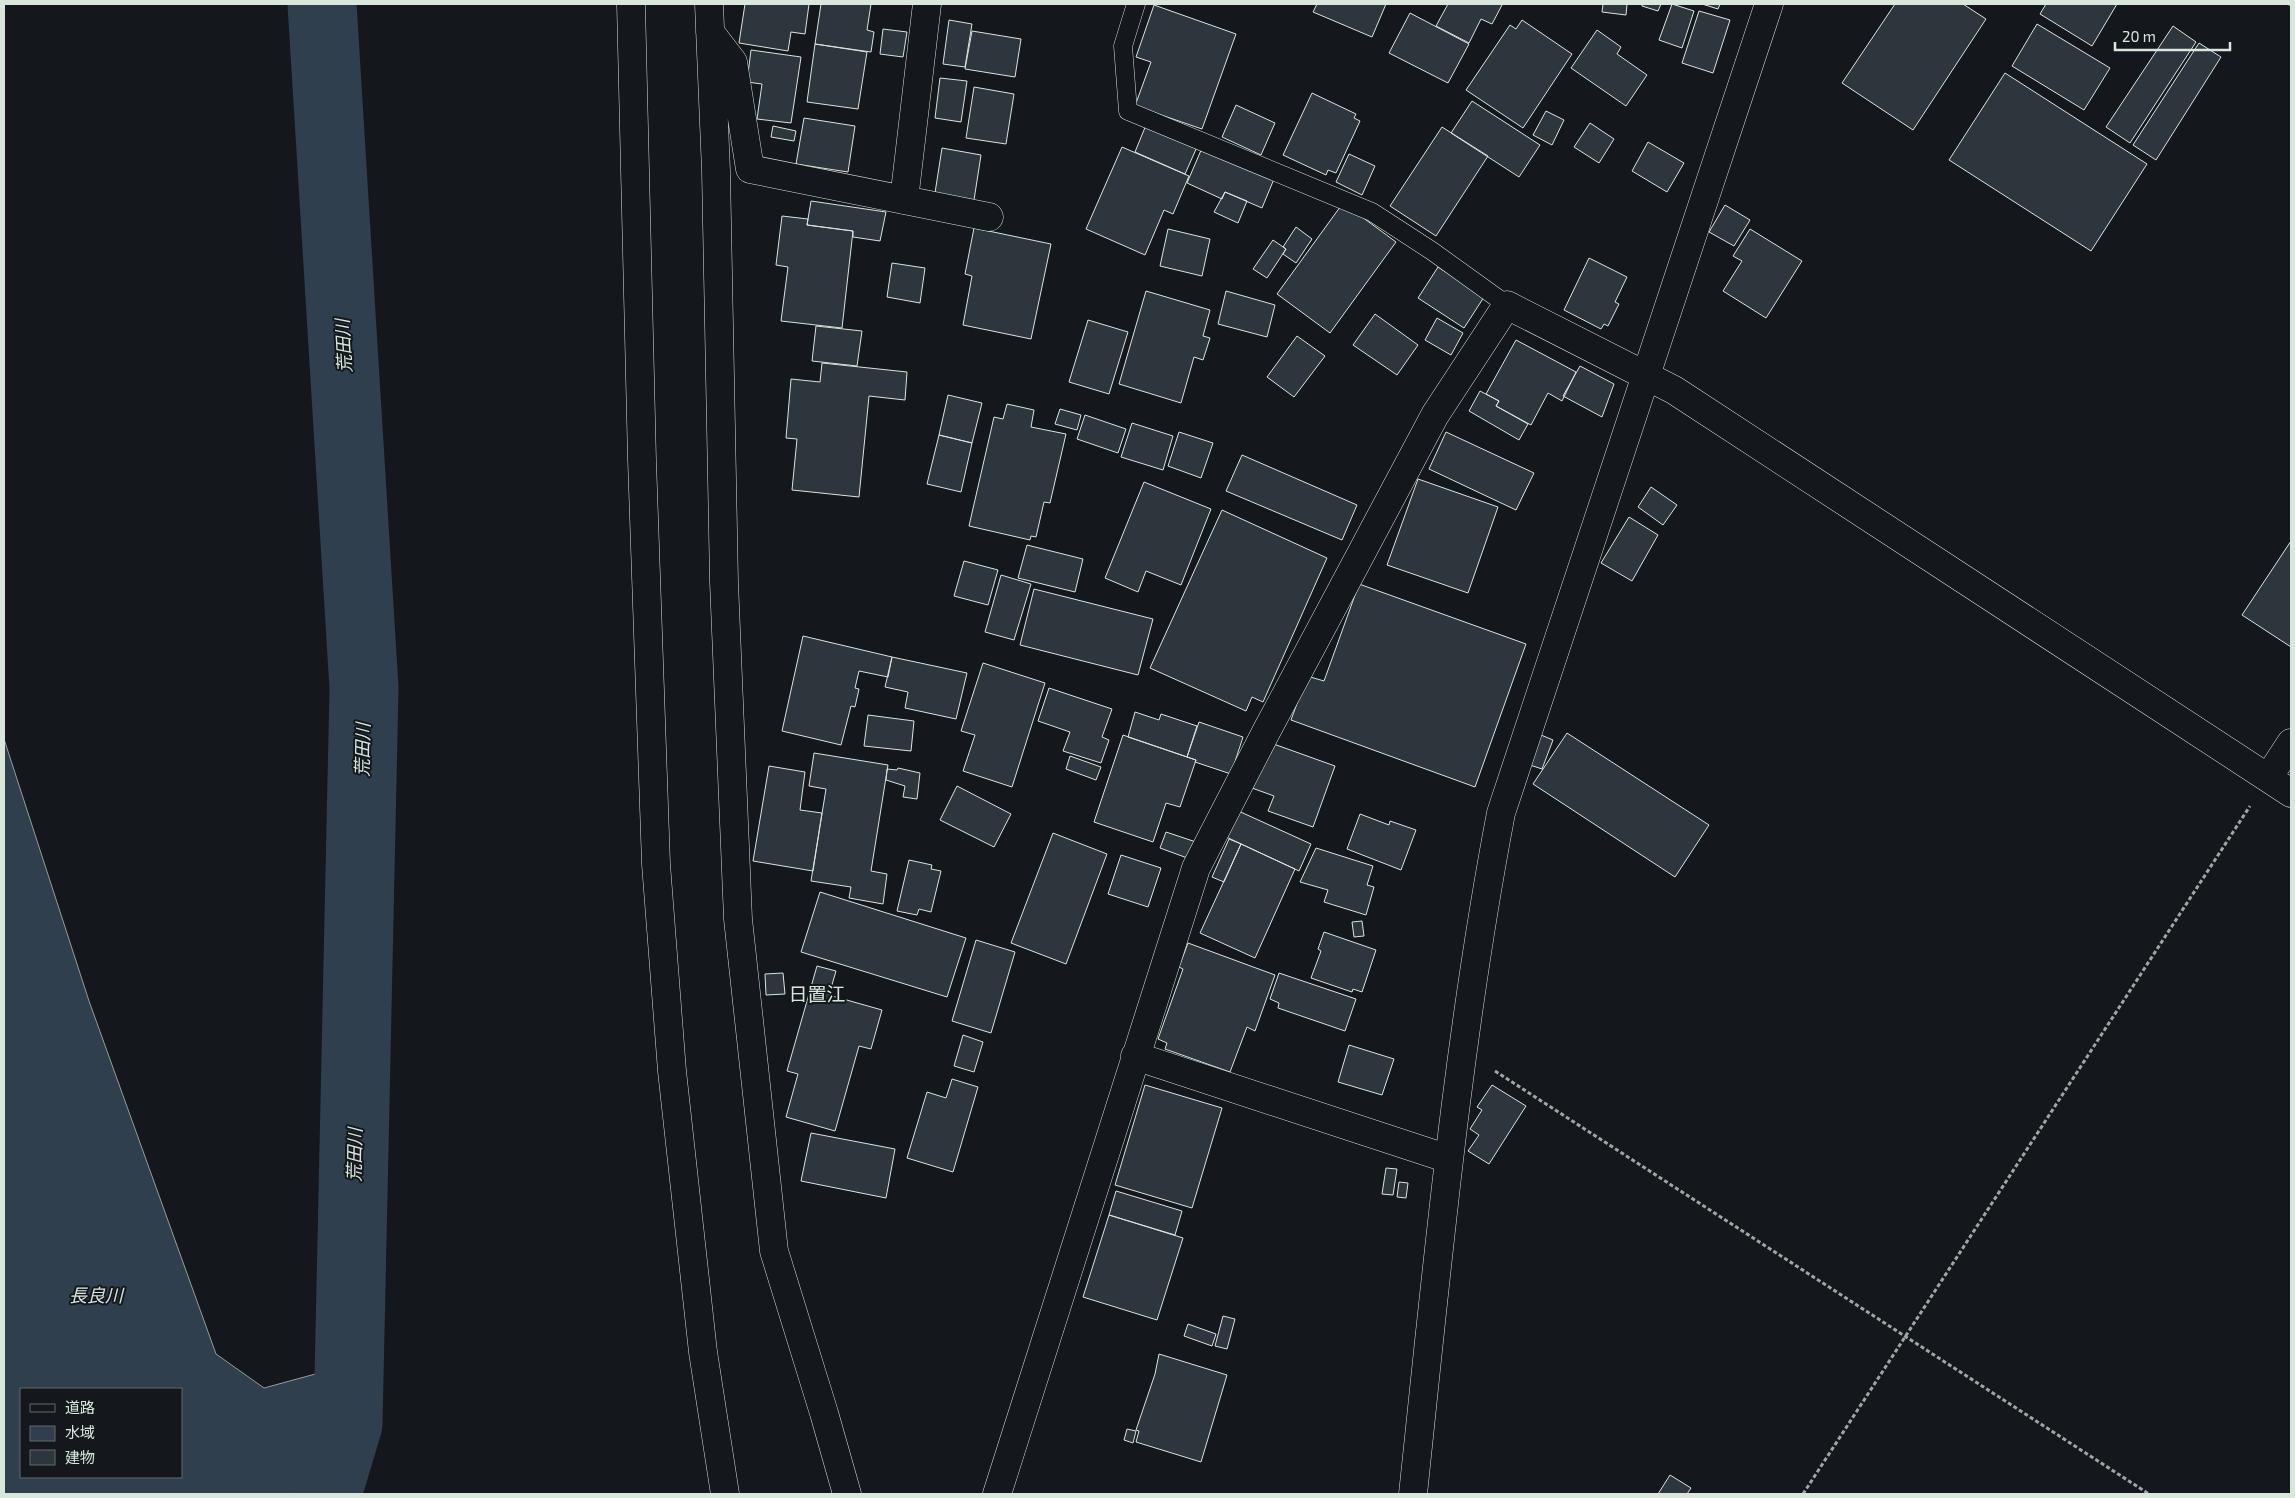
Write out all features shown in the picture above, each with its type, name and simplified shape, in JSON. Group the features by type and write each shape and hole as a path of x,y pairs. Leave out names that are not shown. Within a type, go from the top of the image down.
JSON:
{"street":[{"path":"631,4 642,450 656,864 673,1081 703,1352 725,1494"},
{"path":"709,4 716,181 724,582 738,919 774,1251 847,1494"},
{"path":"904,200 927,4"},
{"path":"1412,1494 1462,1056 1488,880 1502,813 1769,4"},
{"path":"710,32 732,62 750,169 989,217"},
{"path":"997,1494 1196,868 1266,732 1435,415 1507,304 1674,390 2291,793"},
{"path":"2268,778 2291,743"},
{"path":"1135,1056 1449,1159"}],"lane":[{"path":"1136,4 1123,46 1128,111 1372,212 1432,251 1507,304"}],"path":[{"path":"1803,1494 2268,778"},
{"path":"1462,1056 1482,1062 2149,1494"}],"water":[{"name":"長良川","path":"4,739 89,1001 216,1354 264,1388 374,1358 359,1494 4,1494"}],"building":[{"path":"745,4 809,4 805,34 791,32 788,51 739,43"},
{"path":"821,4 871,4 867,30 874,32 871,52 815,44"},
{"path":"1317,4 1386,4 1372,37 1313,12"},
{"path":"1448,4 1502,5 1492,24 1481,19 1469,43 1436,26"},
{"path":"1603,4 1627,4 1626,15 1602,12"},
{"path":"1642,4 1661,4 1658,11 1642,6"},
{"path":"1672,4 1694,11 1682,48 1659,40"},
{"path":"1702,4 1720,4 1718,9"},
{"path":"1895,4 1963,4 1986,19 1913,130 1842,83"},
{"path":"2046,4 2117,4 2092,46 2040,14"},
{"path":"1154,5 1236,34 1202,129 1135,106 1151,62 1136,57"},
{"path":"1699,11 1730,20 1713,73 1682,63"},
{"path":"1410,13 1469,44 1448,83 1389,53"},
{"path":"949,20 972,24 965,67 943,64"},
{"path":"1522,20 1572,54 1523,128 1466,90 1510,25 1516,29"},
{"path":"2037,24 2110,68 2084,110 2012,66"},
{"path":"2173,26 2196,42 2130,143 2106,127"},
{"path":"883,29 907,32 903,57 880,54"},
{"path":"1597,30 1621,47 1617,54 1647,75 1626,106 1571,68"},
{"path":"972,31 1021,39 1015,77 965,69"},
{"path":"2199,43 2221,57 2156,160 2133,145"},
{"path":"815,44 867,52 858,109 807,102"},
{"path":"751,50 801,57 791,123 757,119 762,84 747,82"},
{"path":"2005,73 2147,164 2091,251 1949,160"},
{"path":"940,78 967,81 961,122 935,118"},
{"path":"974,87 1014,94 1006,144 966,138"},
{"path":"1312,93 1356,114 1354,118 1360,121 1336,173 1328,170 1326,175 1283,155"},
{"path":"1472,101 1540,145 1519,177 1451,133"},
{"path":"1236,105 1275,123 1261,155 1222,137"},
{"path":"1546,111 1564,120 1552,145 1533,135"},
{"path":"804,118 855,126 848,172 796,164"},
{"path":"1590,123 1614,139 1599,163 1574,147"},
{"path":"1146,125 1197,147 1185,174 1135,152"},
{"path":"773,126 796,131 794,141 771,137"},
{"path":"1442,127 1488,156 1436,236 1390,206"},
{"path":"1648,142 1684,163 1667,192 1632,171"},
{"path":"1122,147 1189,176 1173,214 1164,210 1145,255 1086,229"},
{"path":"942,148 981,155 974,200 935,193"},
{"path":"1202,148 1274,179 1262,208 1225,192 1222,199 1187,183"},
{"path":"1349,154 1375,166 1362,195 1336,182"},
{"path":"1225,192 1247,201 1238,223 1214,212"},
{"path":"811,201 886,212 880,241 853,237 853,231 807,225"},
{"path":"1343,203 1396,242 1330,333 1277,294"},
{"path":"1725,205 1750,220 1734,246 1709,232"},
{"path":"782,216 808,219 807,225 853,231 842,328 781,321 788,267 776,265"},
{"path":"1296,227 1312,239 1296,263 1283,254 1286,249 1283,247"},
{"path":"974,228 1051,244 1031,339 963,325 972,276 965,274"},
{"path":"1168,229 1210,239 1202,276 1160,266"},
{"path":"1750,229 1802,261 1766,318 1723,291 1742,261 1733,256"},
{"path":"1273,240 1286,249 1267,278 1253,269"},
{"path":"1589,258 1627,277 1615,302 1619,304 1608,326 1604,324 1601,329 1564,310"},
{"path":"892,263 925,268 920,303 887,297"},
{"path":"1438,267 1484,297 1464,328 1418,298"},
{"path":"1146,291 1210,310 1203,336 1210,338 1203,360 1194,357 1181,403 1119,384"},
{"path":"1226,291 1275,305 1267,337 1218,324"},
{"path":"1375,314 1418,345 1397,375 1353,345"},
{"path":"1437,318 1463,333 1451,355 1425,340"},
{"path":"1088,320 1128,332 1109,394 1069,382"},
{"path":"816,326 862,331 857,366 812,361"},
{"path":"1297,336 1325,356 1294,397 1267,377"},
{"path":"1516,340 1576,372 1562,401 1548,393 1531,425 1496,406 1499,401 1486,394"},
{"path":"822,363 907,372 905,400 869,396 859,497 792,490 797,439 786,438 791,379 820,382"},
{"path":"1580,366 1614,384 1602,417 1563,396"},
{"path":"1480,391 1499,401 1496,406 1528,424 1519,440 1469,411"},
{"path":"948,395 982,403 972,443 939,435"},
{"path":"1007,404 1034,410 1031,427 1066,434 1050,503 1044,502 1036,537 1031,536 1030,540 969,526 994,417 1003,419"},
{"path":"1060,409 1081,415 1077,430 1055,424"},
{"path":"1085,415 1126,429 1118,453 1077,439"},
{"path":"1132,423 1173,436 1163,470 1121,457"},
{"path":"1179,432 1213,443 1201,478 1168,466"},
{"path":"1446,432 1534,473 1516,510 1429,469"},
{"path":"939,435 972,443 961,492 927,484"},
{"path":"1242,455 1357,505 1342,540 1226,491"},
{"path":"1418,479 1498,507 1468,593 1387,565"},
{"path":"1144,482 1211,509 1181,585 1146,571 1138,592 1105,578"},
{"path":"1651,487 1677,505 1663,525 1638,507"},
{"path":"1222,510 1327,558 1263,702 1252,697 1246,711 1150,668"},
{"path":"1629,517 1658,535 1632,581 1601,563"},
{"path":"2291,541 2291,647 2242,615"},
{"path":"1027,545 1083,559 1075,592 1018,578"},
{"path":"964,561 998,570 988,605 954,596"},
{"path":"1001,575 1031,584 1014,640 985,632"},
{"path":"1359,584 1526,644 1475,787 1291,720 1307,676 1324,681"},
{"path":"1034,589 1153,619 1138,675 1020,645"},
{"path":"803,636 892,657 888,677 859,671 855,688 859,689 855,707 851,706 841,745 782,731"},
{"path":"892,657 967,673 956,719 905,708 908,692 885,687"},
{"path":"983,663 1045,683 1012,787 963,771 975,735 961,731"},
{"path":"1049,688 1112,709 1102,737 1109,740 1101,763 1063,751 1070,732 1038,721"},
{"path":"1135,712 1159,720 1161,714 1197,726 1187,757 1128,737"},
{"path":"868,715 914,721 911,751 864,746"},
{"path":"1199,722 1243,737 1231,774 1195,762 1196,760 1187,757"},
{"path":"1567,733 1709,825 1675,877 1533,784"},
{"path":"1123,735 1196,760 1180,807 1166,803 1153,842 1094,822"},
{"path":"1541,735 1553,740 1542,769 1530,765"},
{"path":"1268,742 1335,766 1313,827 1268,811 1274,796 1252,788"},
{"path":"814,753 888,765 871,871 887,874 883,904 849,898 851,887 811,881 826,789 809,786"},
{"path":"1070,756 1101,767 1096,780 1066,769"},
{"path":"769,766 805,772 800,810 822,813 813,871 753,861"},
{"path":"898,768 920,773 917,799 903,797 905,786 886,780 887,769 897,770"},
{"path":"957,786 1011,814 994,847 940,820"},
{"path":"1234,809 1311,844 1299,871 1222,835"},
{"path":"1360,814 1389,825 1390,821 1416,830 1401,870 1347,849"},
{"path":"1166,832 1196,842 1190,859 1160,848"},
{"path":"1053,833 1107,854 1066,964 1011,943"},
{"path":"1229,839 1241,844 1224,882 1212,877"},
{"path":"1241,844 1295,869 1255,958 1200,933"},
{"path":"1316,848 1373,866 1367,885 1374,887 1366,915 1324,902 1328,890 1300,882"},
{"path":"1121,855 1161,868 1148,907 1108,894"},
{"path":"909,860 932,865 931,869 941,871 931,912 919,909 917,915 897,911"},
{"path":"820,892 966,938 947,997 801,952"},
{"path":"1362,921 1364,936 1354,937 1352,922"},
{"path":"1324,932 1376,950 1362,992 1353,989 1352,992 1311,978 1321,951 1318,949"},
{"path":"976,940 1015,952 991,1033 952,1021"},
{"path":"1188,943 1275,975 1255,1031 1247,1027 1230,1072 1165,1049 1167,1043 1158,1039 1183,969 1179,967"},
{"path":"817,966 836,971 829,995 882,1010 871,1049 859,1046 835,1131 786,1117 798,1074 787,1071"},
{"path":"783,973 785,994 766,995 765,974"},
{"path":"1279,973 1356,999 1345,1031 1278,1008 1279,1003 1270,999"},
{"path":"963,1035 983,1042 974,1072 954,1066"},
{"path":"1349,1045 1394,1059 1382,1095 1338,1082"},
{"path":"952,1079 978,1087 953,1172 907,1158 927,1092 946,1098"},
{"path":"1145,1085 1222,1108 1192,1208 1115,1185"},
{"path":"1492,1085 1526,1106 1489,1164 1468,1151 1479,1135 1470,1129 1482,1110 1477,1107"},
{"path":"811,1133 895,1149 886,1198 801,1181"},
{"path":"1386,1168 1397,1169 1393,1195 1382,1194"},
{"path":"1399,1182 1408,1183 1406,1198 1397,1197"},
{"path":"1116,1191 1182,1211 1175,1235 1109,1215"},
{"path":"1109,1215 1183,1238 1157,1320 1083,1297"},
{"path":"1223,1316 1235,1319 1227,1349 1215,1346"},
{"path":"1188,1324 1216,1334 1212,1346 1184,1336"},
{"path":"1159,1354 1227,1375 1201,1462 1136,1442 1139,1431 1136,1430 1155,1374"},
{"path":"1127,1429 1136,1431 1133,1443 1124,1440"},
{"path":"1670,1475 1691,1488 1687,1494 1658,1494"}],"waterway":[{"name":"荒田川","path":"322,4 364,688 348,1424 327,1494"}],"district":[{"name":"日置江","path":"817,993"}]}
